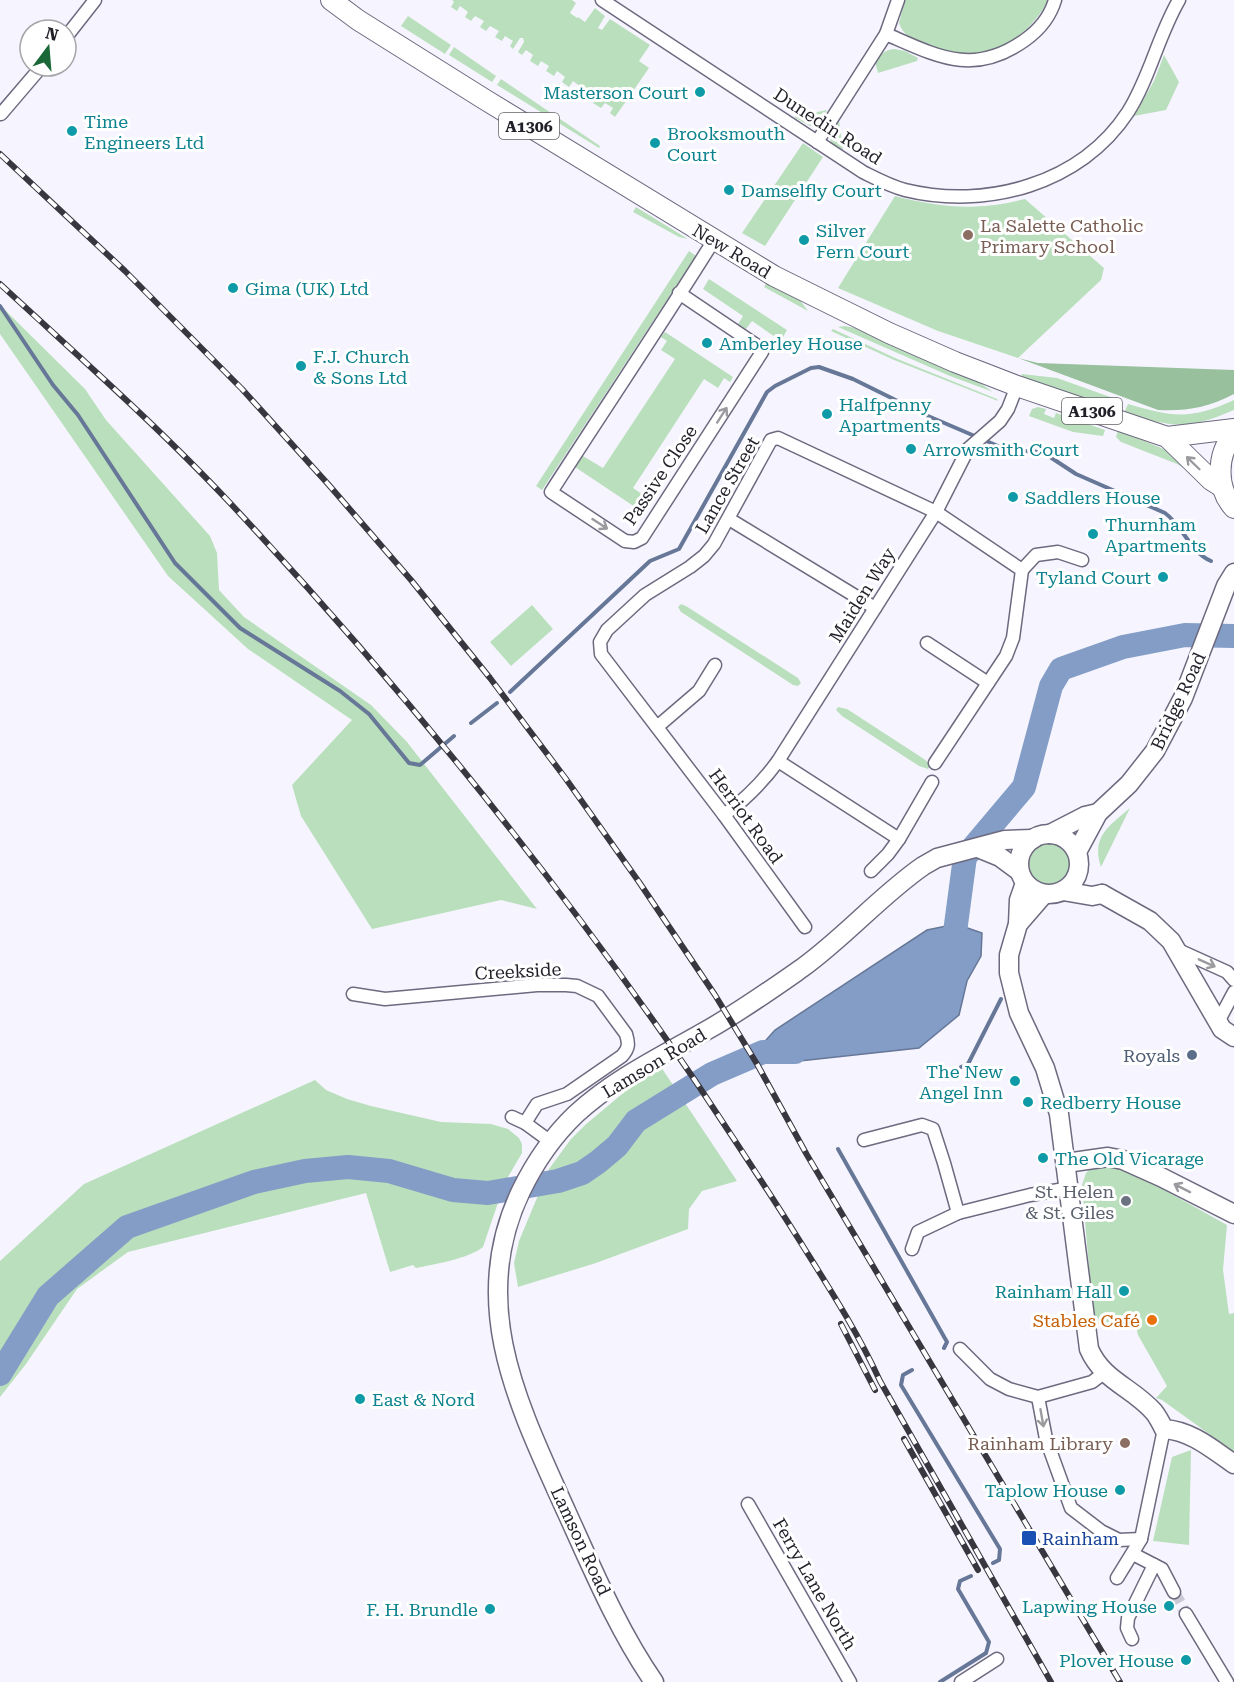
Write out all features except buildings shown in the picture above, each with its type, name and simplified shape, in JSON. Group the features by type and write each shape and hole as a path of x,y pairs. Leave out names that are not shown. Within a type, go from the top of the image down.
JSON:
{"main road":[{"name":"New Road","path":"331,0 358,20 484,99 774,276 868,323 956,362 1017,386 1167,437 1211,480 1230,504"},
{"name":"New Road","path":"1167,437 1234,429"},
{"path":"1230,504 1220,471 1222,455 1234,434"}],"street":[{"path":"78,22 95,0"},
{"name":"Dunedin Road","path":"602,0 863,172 905,190 945,196 974,196 1026,188 1068,168 1109,135 1127,113 1140,89 1166,25 1179,0"},
{"path":"817,142 886,33 898,0"},
{"path":"886,33 940,57 968,61 992,57 1019,44 1034,33 1046,21 1055,0"},
{"path":"1,114 32,78"},
{"name":"Passive Close","path":"679,293 759,347 762,352 642,538 634,542 625,541 550,492 679,293 714,240"},
{"name":"Maiden Way","path":"724,815 761,784 778,761 936,512 969,448 1000,421 1008,409 1017,386"},
{"name":"Lance Street","path":"657,727 601,654 600,642 607,630 645,595 704,556 729,519 771,440 778,438 936,512 1022,570"},
{"path":"729,519 875,608"},
{"path":"935,763 1006,656 1013,638 1022,570 1036,555 1058,552 1082,560"},
{"name":"Bridge Road","path":"1063,891 1075,880 1078,859 1098,813 1130,784 1155,751 1183,698 1226,586 1234,573"},
{"path":"927,643 988,682"},
{"path":"657,727 699,691 715,665"},
{"name":"Herriot Road","path":"657,727 805,927"},
{"path":"778,761 899,840"},
{"path":"871,871 899,840 932,782"},
{"name":"Bridge Road","path":"1041,836 1085,816 1098,813"},
{"path":"1117,1578 1141,1539 1164,1429 1154,1412 1104,1373 1095,1363 1089,1348 1059,1114 1045,1068 1019,1013 1009,973 1010,955 1018,924 1018,900 1022,877 1021,853 1041,836 1066,839 1102,894 1149,921 1171,941 1222,1029 1234,1037"},
{"name":"Lamson Road","path":"654,1682 638,1660 600,1586 516,1393 502,1343 497,1302 500,1258 511,1212 531,1172 551,1142 577,1114 621,1079 719,1023 802,968 914,872 944,856 1005,840 1041,836"},
{"path":"978,848 1000,857 1034,890 1044,894 1063,891 1092,896 1102,894"},
{"path":"1018,924 1044,894"},
{"path":"1176,949 1227,972 1234,980"},
{"name":"Creekside","path":"353,994 385,999 537,985 566,985 577,986 598,996 626,1034 627,1051 567,1094 537,1104 525,1123"},
{"path":"1218,1022 1234,992"},
{"path":"512,1117 525,1123 551,1142"},
{"path":"864,1140 922,1125 933,1129 958,1213"},
{"path":"1066,1163 1108,1157 1123,1160 1234,1214"},
{"path":"912,1249 918,1232 958,1213 1030,1195 1070,1188"},
{"path":"960,1349 990,1379 1009,1389 1038,1396 1092,1382 1104,1373"},
{"path":"1038,1396 1046,1439 1071,1508 1101,1531 1119,1540 1141,1539"},
{"path":"1164,1429 1178,1430 1190,1435 1234,1464"},
{"name":"Ferry Lane North","path":"748,1504 850,1682"},
{"path":"1133,1554 1162,1569 1174,1592"},
{"path":"1132,1639 1127,1628 1128,1618 1154,1565"},
{"path":"1186,1614 1227,1682"},
{"path":"961,1682 997,1659"}],"green space":[{"path":"452,0 572,0 576,3 570,13 577,18 585,22 595,8 605,16 598,28 602,30 610,19 650,45 639,61 649,68 615,117 610,113 613,108 605,103 601,108 593,103 597,97 589,92 585,97 578,92 581,87 573,81 569,87 562,82 565,77 557,71 554,76 546,71 549,66 541,61 538,66 530,61 533,55 526,50 522,55 518,52 524,42 523,38 520,38 513,49 510,46 513,41 505,36 502,41 495,37 499,31 490,26 486,31 480,27 484,21 475,16 471,21 465,17 468,12 460,6 457,11 451,7 454,2"},
{"path":"905,0 1048,0 1034,21 1015,39 992,51 967,56 941,51 906,35 899,23"},
{"path":"408,16 451,45 445,54 401,26"},
{"path":"454,47 496,76 492,82 449,55"},
{"path":"894,49 905,51 918,58 917,61 878,73 875,62 883,53"},
{"path":"1164,55 1179,82 1166,110 1134,116 1154,81"},
{"path":"501,79 600,146 599,148 497,85"},
{"path":"827,110 822,120 810,126 794,117"},
{"path":"836,119 839,121 843,150 831,143 831,131"},
{"path":"803,143 823,157 765,246 742,233"},
{"name":"La Salette Catholic Primary School","path":"895,196 928,203 960,206 991,205 1025,199 1104,268 1101,280 1018,358 938,331 838,288"},
{"path":"636,207 688,239 679,237 633,212"},
{"path":"689,251 696,256 542,490 536,486"},
{"path":"709,279 787,330 781,341 752,321 746,329 742,330 737,326 743,316 703,289"},
{"path":"767,282 799,299 808,311 764,287"},
{"path":"0,305 85,389 106,420 210,536 217,553 219,590 244,617 371,705 407,742 537,909 501,900 372,929 301,816 292,785 352,720 248,649 168,576 0,334"},
{"path":"838,327 855,328 977,381 993,392 950,376"},
{"path":"833,329 998,401 894,360 831,331"},
{"path":"665,332 733,377 730,382 724,378 718,388 704,379 633,488 652,501 644,513 575,467 583,456 603,468 675,359 661,350 667,341 661,337"},
{"path":"1018,358 1038,363 1234,370 1234,394 1197,408 1158,410"},
{"path":"1022,374 1057,378 1116,399 1112,409 1021,377"},
{"path":"1234,400 1234,410 1191,424 1168,424 1124,413 1128,404 1157,412 1181,414 1205,411"},
{"path":"1038,407 1046,409 1044,414 1054,418 1056,413 1105,430 1103,436 1073,432 1029,416 1032,409"},
{"path":"1118,430 1166,450 1197,476 1177,464 1121,442 1116,437"},
{"path":"681,604 798,678 801,683 798,686 793,685 681,612 678,607"},
{"path":"532,605 553,629 511,666 490,642"},
{"path":"838,707 847,709 931,765 928,769 919,766 842,716 836,710"},
{"path":"1130,808 1101,867 1098,847 1100,839 1109,826"},
{"path":"1049,843 1057,844 1064,849 1069,856 1069,872 1064,879 1057,884 1049,885 1041,884 1034,879 1029,872 1028,864 1029,856 1034,849 1041,844"},
{"path":"661,1067 737,1181 702,1191 689,1209 688,1229 596,1263 518,1287 514,1263 519,1241 549,1169 571,1139 585,1125 628,1089"},
{"path":"315,1080 326,1090 371,1106 441,1122 491,1124 508,1129 519,1138 522,1153 505,1182 483,1247 469,1255 451,1260 416,1268 413,1265 390,1272 366,1193 128,1252 77,1289 26,1364 0,1397 0,1261 84,1184"},
{"path":"1095,1164 1118,1164 1227,1225 1223,1270 1229,1314 1234,1313 1234,1452 1156,1398 1167,1386 1138,1335 1136,1327 1132,1327 1131,1319 1096,1324 1082,1185 1086,1173"},
{"path":"1191,1450 1189,1545 1153,1541 1172,1457"}],"water":[{"path":"956,924 982,933 981,956 967,981 959,1015 919,1048 781,1063 758,1049 775,1030 927,930"}],"waterway":[{"path":"0,306 53,385 78,415 175,563 240,628 340,691 369,714 409,763 420,765 454,736"},
{"path":"510,692 650,561 679,549 767,392 811,368 819,367 853,379 928,416 1012,452 1033,451 1047,455 1076,474 1165,513 1197,552 1211,561"},
{"path":"941,951 955,932 965,857 1024,787 1051,686 1061,669 1123,647 1185,635 1234,636"},
{"path":"471,723 497,703"},
{"path":"961,1067 968,1064 1001,999"},
{"path":"0,1374 48,1296 127,1227 254,1182 305,1171 348,1167 389,1171 453,1190 488,1193 558,1181 582,1173 598,1162 617,1146 636,1121 712,1074 763,1052 795,1052"},
{"path":"838,1149 947,1342 944,1348"},
{"path":"912,1370 903,1375 901,1385 1000,1549 999,1560 993,1563"},
{"path":"940,1682 986,1653 989,1642 958,1589 960,1581 971,1576"}],"tunnel":[{"path":"1174,1592 1186,1614"}],"railway":[{"path":"0,154 125,271 242,389 411,580 490,678 566,779 715,995 757,1064 807,1155 1120,1682"},
{"path":"0,284 175,447 293,572 415,712 531,855 587,929 694,1079 826,1283 1051,1682"},
{"path":"841,1324 875,1390"},
{"path":"904,1439 978,1570"}],"place":[{"name":"Masterson Court","path":"700,92"},
{"name":"Time Engineers Ltd","path":"72,131"},
{"name":"Brooksmouth Court","path":"655,143"},
{"name":"Damselfly Court","path":"729,190"},
{"name":"La Salette Catholic Primary School","path":"968,235"},
{"name":"Silver Fern Court","path":"804,240"},
{"name":"Gima (UK) Ltd","path":"233,288"},
{"name":"Amberley House","path":"707,343"},
{"name":"F.J. Church & Sons Ltd","path":"301,366"},
{"name":"Halfpenny Apartments","path":"827,414"},
{"name":"Arrowsmith Court","path":"911,449"},
{"name":"Saddlers House","path":"1013,497"},
{"name":"Thurnham Apartments","path":"1093,534"},
{"name":"Tyland Court","path":"1163,577"},
{"name":"Royals","path":"1192,1055"},
{"name":"The New Angel Inn","path":"1015,1081"},
{"name":"Redberry House","path":"1028,1102"},
{"name":"The Old Vicarage","path":"1043,1158"},
{"name":"St. Helen & St. Giles","path":"1126,1201"},
{"name":"Rainham Hall","path":"1124,1291"},
{"name":"Stables Café","path":"1152,1320"},
{"name":"East & Nord","path":"360,1399"},
{"name":"Rainham Library","path":"1125,1443"},
{"name":"Taplow House","path":"1120,1490"},
{"name":"Rainham","path":"1029,1538"},
{"name":"Lapwing House","path":"1169,1606"},
{"name":"F. H. Brundle","path":"490,1609"},
{"name":"Plover House","path":"1186,1660"}]}
